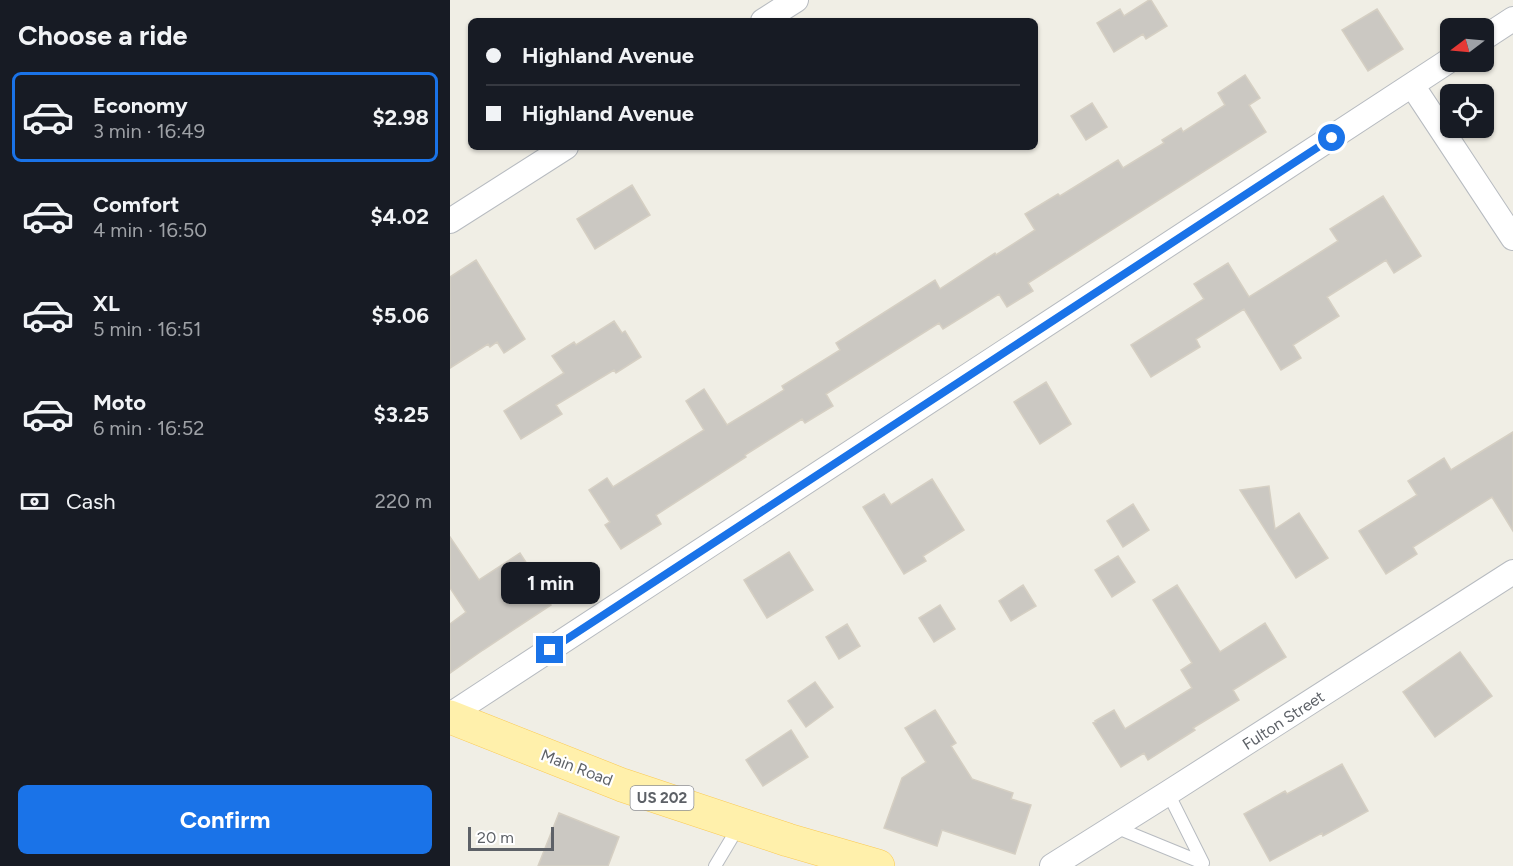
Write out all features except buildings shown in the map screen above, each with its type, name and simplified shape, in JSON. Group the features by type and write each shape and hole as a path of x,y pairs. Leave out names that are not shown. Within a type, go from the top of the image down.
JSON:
{"main road":[{"name":"Main Road","path":"450,716 622,785 741,824 829,859 878,866"}],"street":[{"path":"769,18 796,0"},
{"path":"1494,31 1513,19"},
{"path":"450,716 1440,67"},
{"path":"1412,85 1513,238"},
{"path":"450,221 561,150"},
{"name":"Fulton Street","path":"1052,866 1513,572"}],"lane":[{"path":"1114,827 1203,863 1168,793"},
{"path":"715,866 741,824"}],"route":[{"path":"550,650 1332,138"}]}
